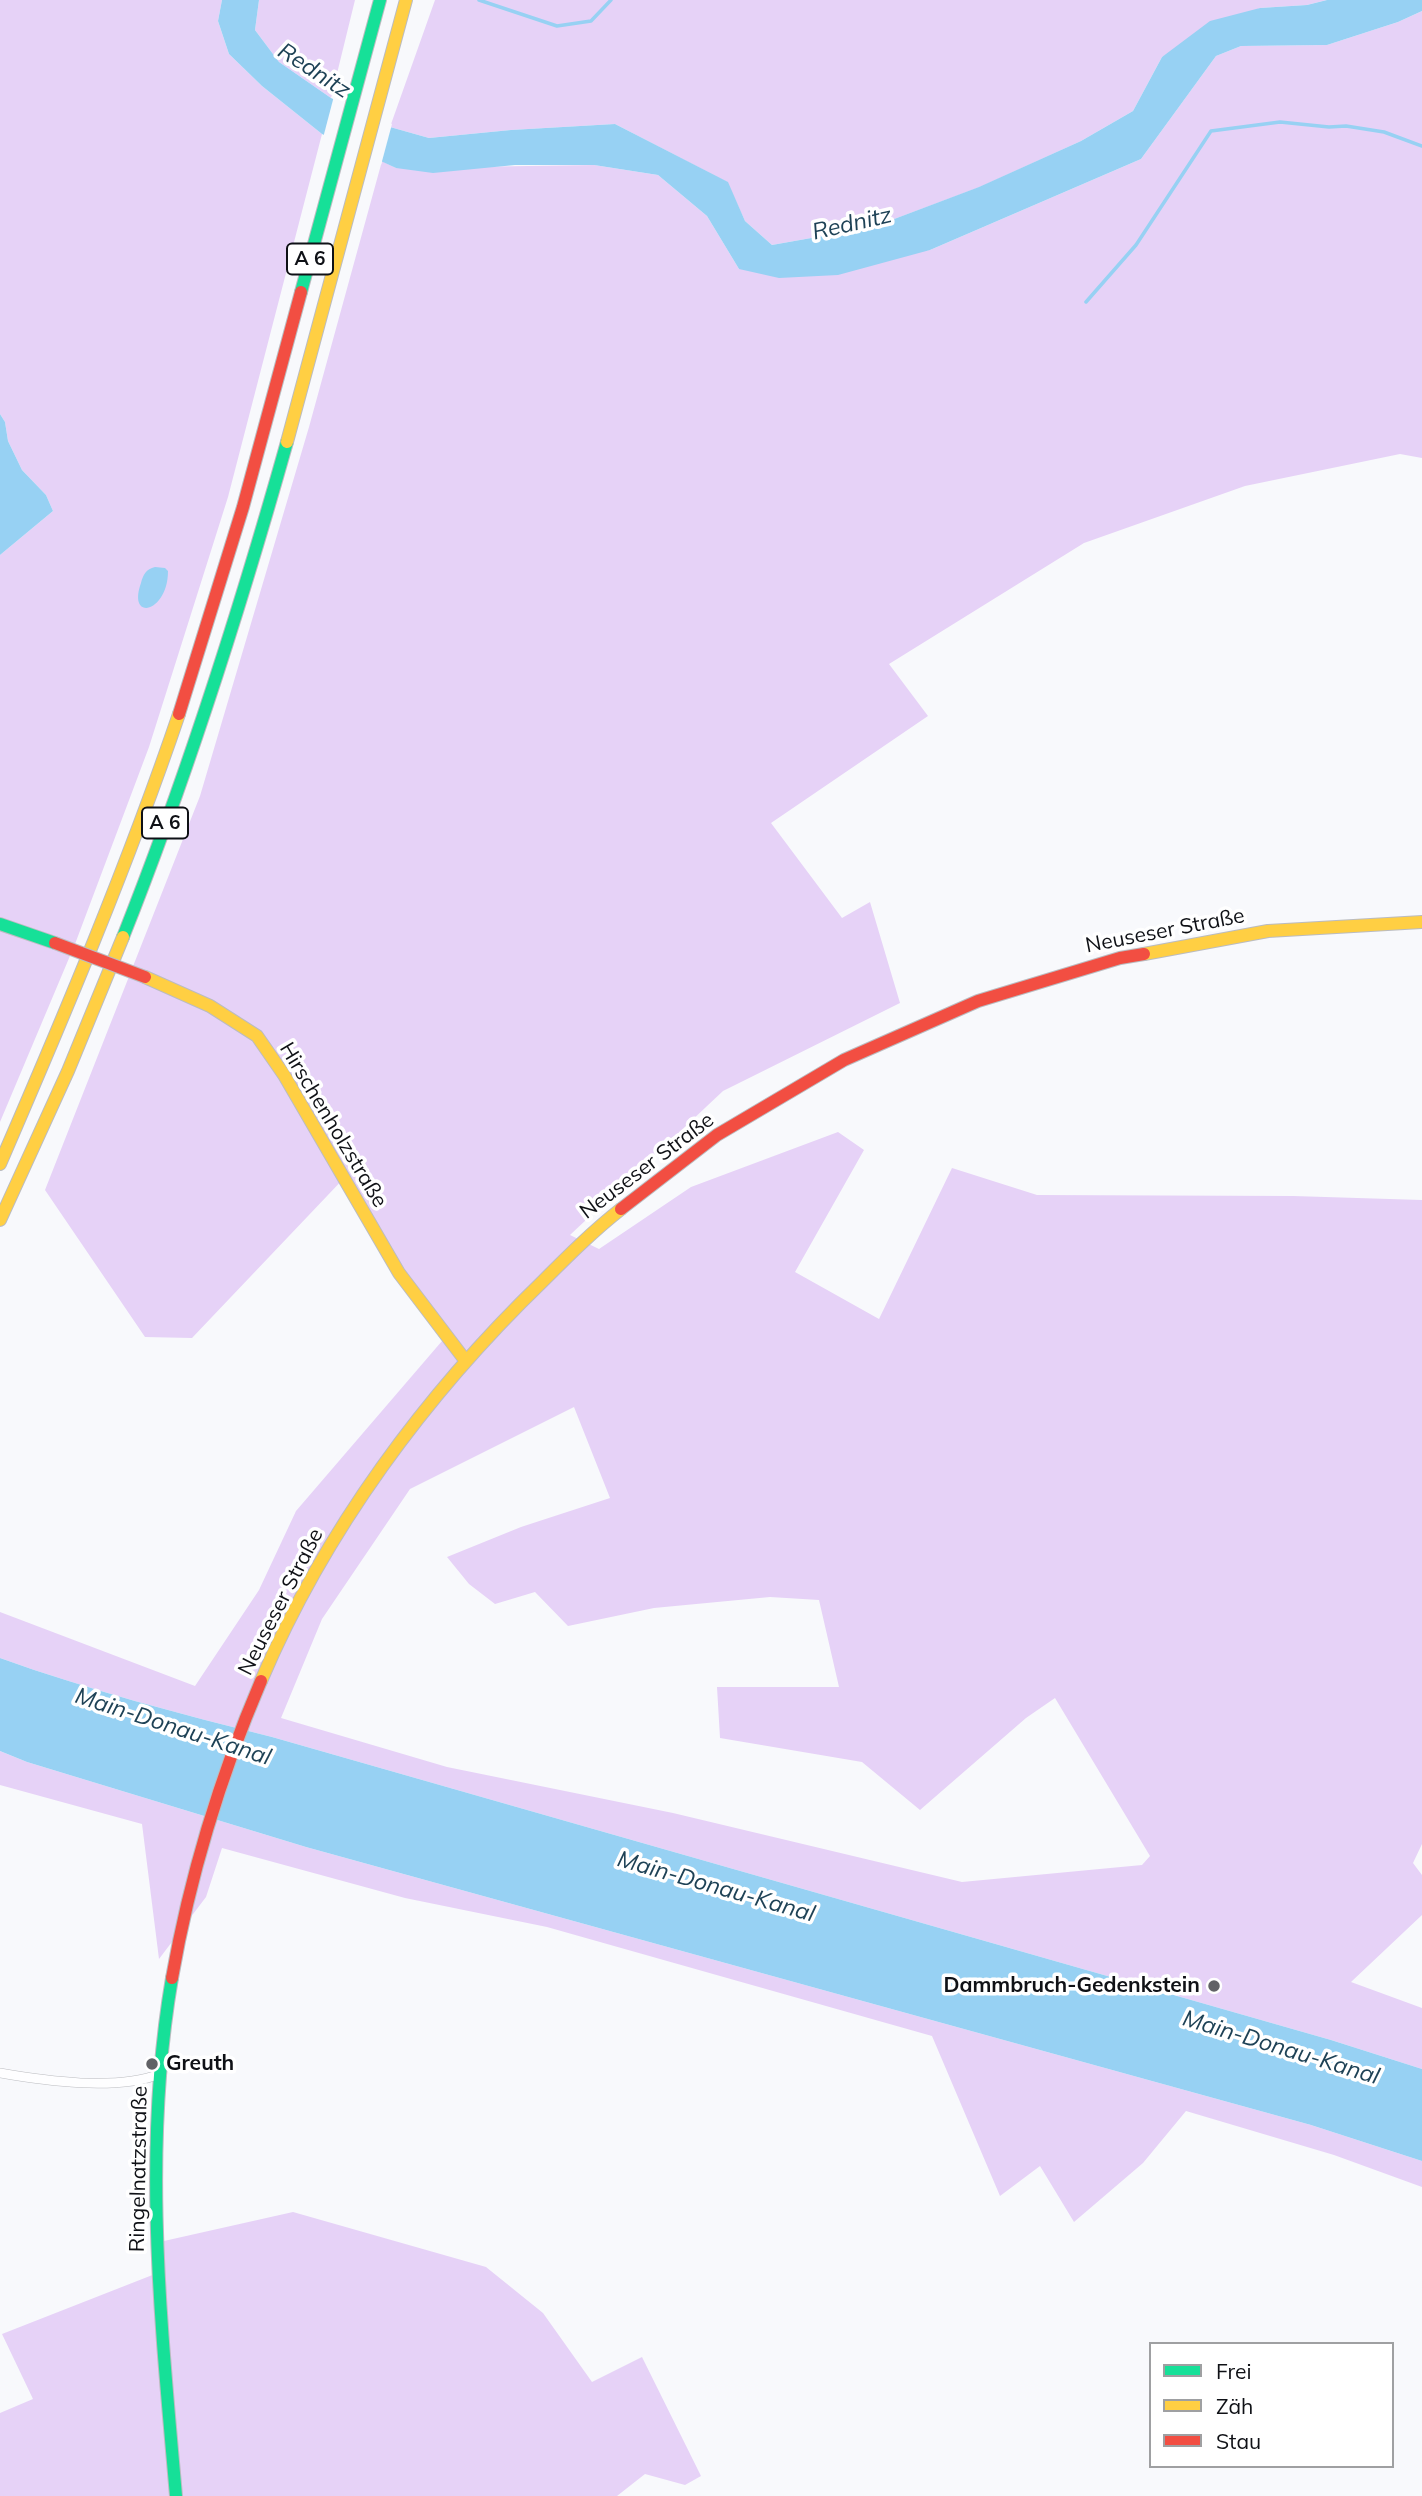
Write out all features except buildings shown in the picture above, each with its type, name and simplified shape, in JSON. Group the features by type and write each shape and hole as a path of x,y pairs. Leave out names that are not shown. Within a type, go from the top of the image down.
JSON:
{"main road":[{"name":"A 6","path":"0,1164 83,971 159,773 215,602 380,0"},
{"name":"A 6","path":"0,1220 61,1085 122,939 188,761 237,613 267,511 406,0"},
{"name":"Neuseser Straße","path":"200,1846 227,1765 285,1628 321,1561 386,1461 465,1360 554,1265 609,1215 652,1181 710,1139 841,1062 955,1010 1033,982 1152,950 1199,941 1285,929 1422,922"},
{"name":"Hirschenholzstraße","path":"0,924 145,977 210,1006 257,1036 284,1075 399,1273 465,1360"},
{"name":"Ringelnatzstraße","path":"176,2496 155,2232 155,2170 160,2074 171,1985 200,1846"}],"street":[{"path":"0,2073 34,2079 100,2082 146,2079 160,2074"}],"shaded area":[{"path":"0,0 222,0 218,21 229,54 262,86 322,134 228,497 149,747 75,944 0,1122 0,555 53,511 46,495 22,470 8,441 5,422 0,414"},
{"path":"259,0 355,0 331,98 279,62 255,30"},
{"path":"435,0 1327,0 1307,5 1260,8 1162,57 1133,111 1081,141 980,187 873,227 772,245 745,221 727,182 615,124 429,138 390,127"},
{"path":"1422,11 1422,458 1400,454 1245,486 1084,543 889,664 928,716 771,823 842,918 870,902 900,1003 723,1091 570,1235 599,1249 691,1187 838,1132 864,1150 795,1272 879,1319 952,1168 1037,1195 1293,1196 1422,1200 1422,1844 1413,1863 1422,1875 1422,1915 1351,1982 1422,2008 1422,2069 1331,2040 272,1737 135,1701 0,1658 0,1612 195,1686 259,1590 296,1511 448,1334 402,1272 347,1175 192,1338 145,1337 45,1190 200,796 309,427 382,161 396,168 594,165 658,175 707,216 739,269 930,250 1141,159 1216,56 1241,46 1327,45 1398,22","holes":["574,1407 610,1498 521,1527 447,1557 469,1584 495,1604 535,1592 568,1626 654,1608 770,1597 819,1600 839,1687 717,1687 720,1738 862,1762 920,1810 1026,1718 1055,1698 1150,1856 1142,1865 962,1882 673,1813 447,1767 281,1718 322,1619 410,1489"]},
{"path":"0,1751 27,1762 306,1847 1311,2125 1422,2161 1422,2187 1334,2155 1186,2111 1143,2163 1074,2222 1040,2166 1000,2196 932,2036 547,1927 405,1898 222,1848 206,1897 159,1959 142,1824 0,1785"},
{"path":"293,2212 486,2267 543,2313 592,2382 642,2357 701,2476 685,2485 645,2474 617,2496 0,2496 0,2413 33,2399 2,2334 155,2274 155,2243"}],"water":[{"path":"222,0 259,0 255,30 279,62 331,98 390,127 429,138 615,124 728,182 745,221 772,245 873,227 979,187 1081,141 1133,111 1162,57 1210,21 1260,8 1307,5 1327,0 1422,0 1422,11 1398,22 1327,45 1241,46 1216,56 1141,159 930,250 838,275 779,278 739,269 707,216 658,175 594,165 515,165 433,173 396,168 322,134 262,86 229,54 218,21"},
{"path":"0,414 5,422 8,441 22,470 46,495 53,511 0,555"},
{"path":"155,567 168,571 166,585 156,604 143,607 139,603 138,595 142,580 147,571"},
{"name":"Main-Donau-Kanal","path":"0,1658 135,1701 272,1737 1331,2040 1422,2069 1422,2161 1311,2125 306,1847 27,1762 0,1751"}],"pier":[{"path":"334,96 392,124 381,165 323,138"}],"waterway":[{"path":"479,0 557,26 591,21 611,0"},
{"path":"1086,302 1136,245 1211,131 1280,122 1346,126 1384,132 1422,146"}],"traffic: fast":[{"path":"301,292 380,0"},
{"path":"123,937 211,692 287,442"},
{"path":"0,924 55,943"},
{"path":"172,1978 163,2043 156,2172 160,2302 176,2496"}],"traffic: slow":[{"path":"287,442 406,0"},
{"path":"0,1164 116,885 179,714"},
{"path":"1144,954 1268,931 1422,922"},
{"path":"0,1220 68,1071 123,937"},
{"path":"145,977 210,1006 257,1036 284,1075 399,1273 465,1360"},
{"path":"261,1681 316,1571 382,1467 419,1417 500,1324 581,1244 621,1209"}],"traffic: jam":[{"path":"179,714 243,507 301,292"},
{"path":"55,943 145,977"},
{"path":"621,1209 717,1135 844,1060 978,1001 1120,958 1144,954"},
{"path":"172,1978 197,1864 208,1827 232,1753 261,1681"}],"place":[{"name":"Dammbruch-Gedenkstein","path":"1214,1986"},
{"name":"Greuth","path":"152,2064"}],"water label":[{"name":"Rednitz","path":"314,71"},
{"name":"Rednitz","path":"852,224"}]}
